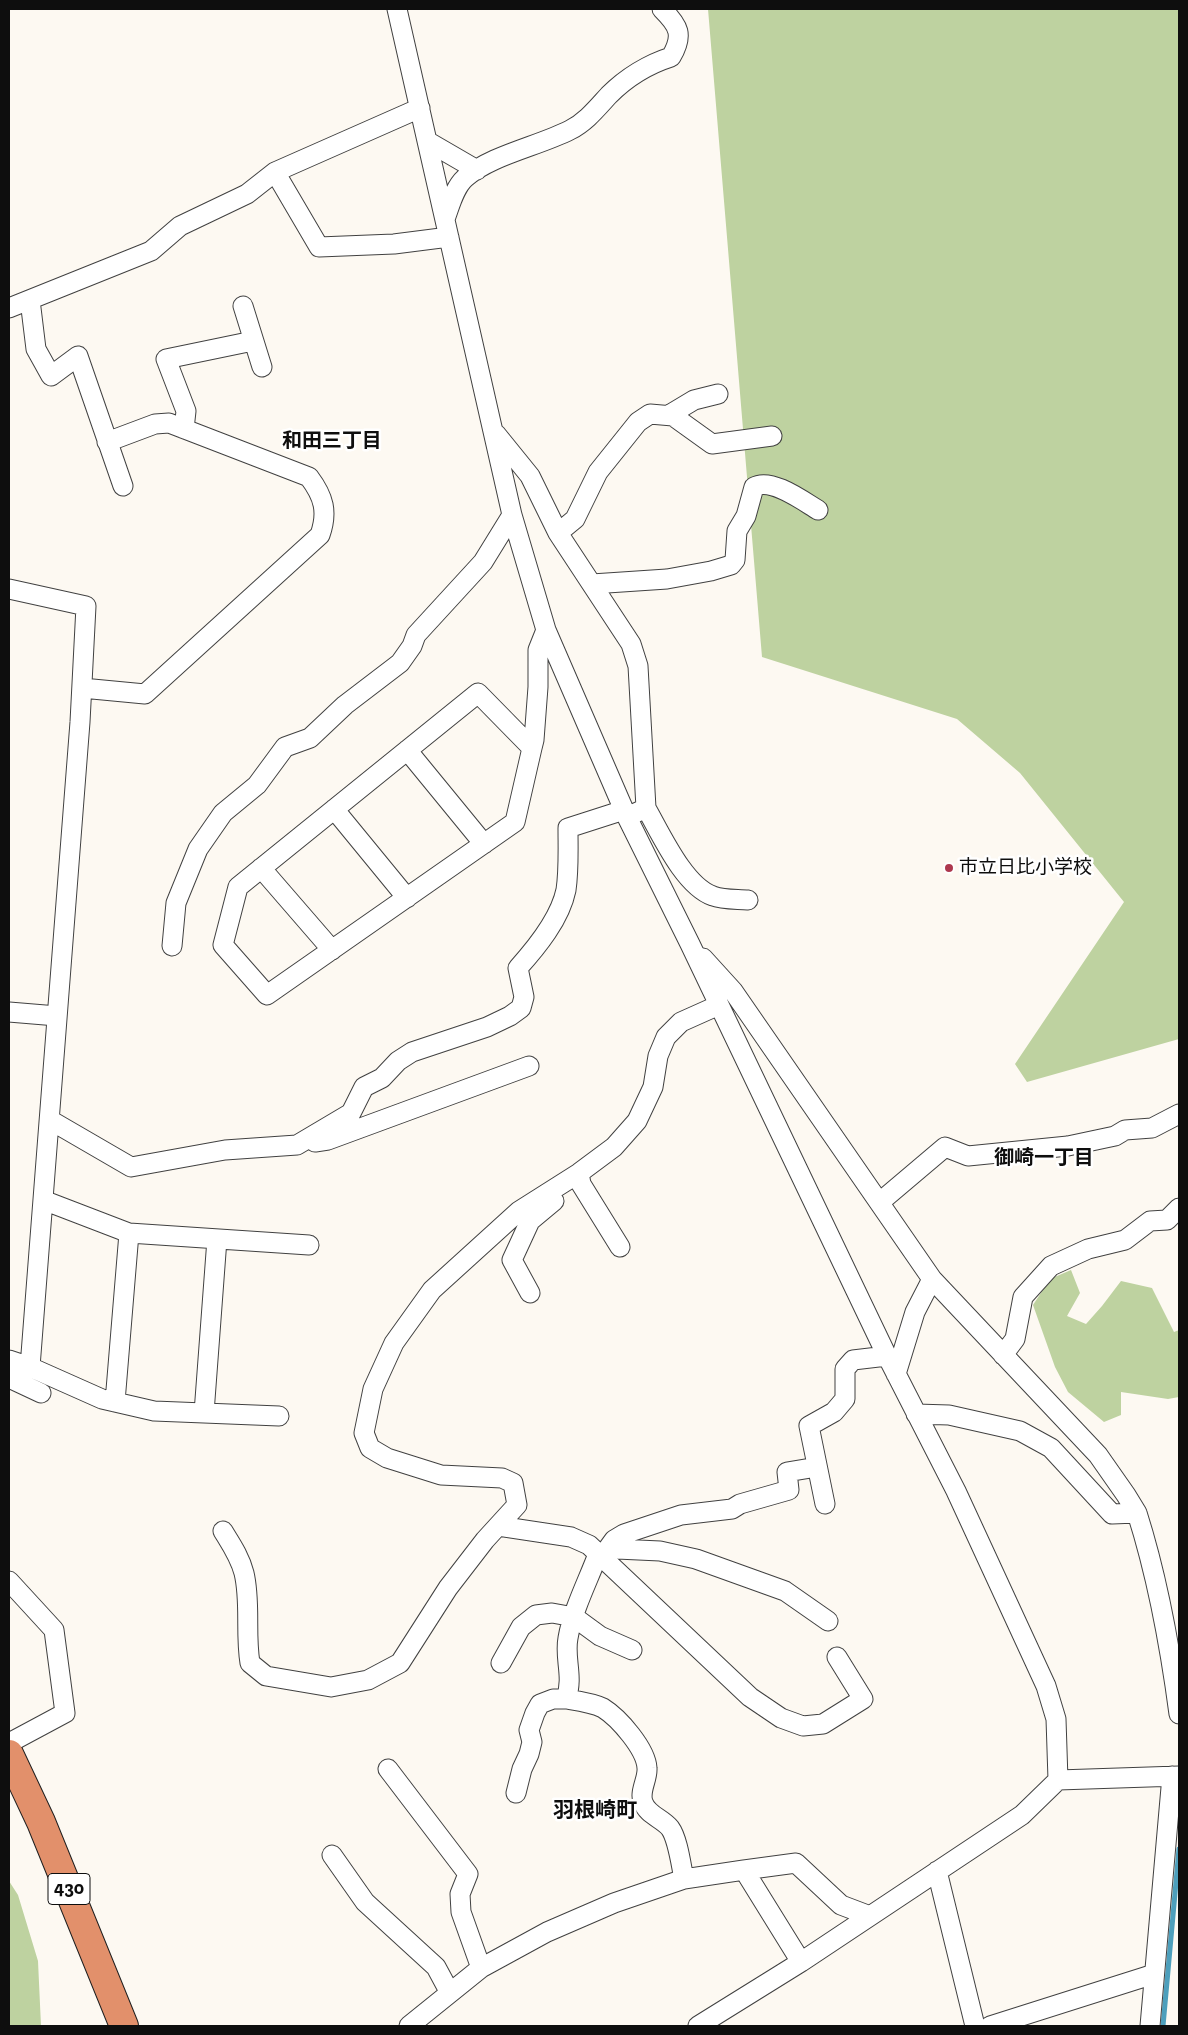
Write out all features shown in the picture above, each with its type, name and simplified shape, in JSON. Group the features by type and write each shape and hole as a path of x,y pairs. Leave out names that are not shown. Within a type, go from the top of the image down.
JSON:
{"highway":[{"name":"430","path":"9,1754 41,1822 124,2026"}],"street":[{"path":"397,9 512,514 546,630 625,814 690,944 887,1356 956,1490 1046,1686 1056,1719 1058,1780"},
{"path":"447,228 453,196 464,178 515,152 569,130 585,121 611,93 638,72 653,62 671,57 679,43 677,26 662,9"},
{"path":"9,308 151,251 180,226 247,194 275,172 420,108"},
{"path":"427,141 477,170"},
{"path":"275,172 319,247 394,244 447,228"},
{"path":"30,300 36,349 51,376 78,356 123,486"},
{"path":"243,306 262,367"},
{"path":"184,429 186,411 166,359 253,340"},
{"path":"669,415 694,400 718,394"},
{"path":"558,533 575,520 598,472 638,422 650,414 673,416 712,444 772,436"},
{"path":"82,688 145,694 320,535 325,521 324,504 319,490 310,477 169,422 155,424 107,442"},
{"path":"494,432 530,476 558,533 631,644 638,666 646,808 684,871 698,888 714,897 748,900"},
{"path":"592,584 667,579 711,571 731,565 735,560 737,531 746,516 754,487 758,484 784,490 818,510"},
{"path":"172,946 176,903 198,849 223,813 257,785 285,747 310,738 345,705 400,663 412,646 416,636 483,562 512,514"},
{"path":"9,589 86,606 82,688 30,1367"},
{"path":"532,748 478,693 238,886 223,945 266,995 515,822 532,748 538,687 538,650 546,630"},
{"path":"407,750 484,844"},
{"path":"297,1145 351,1113 364,1088 382,1078 398,1061 412,1052 487,1027 510,1016 521,1008 524,997 518,968 540,944 561,904 566,890 568,828 646,808"},
{"path":"334,809 407,898"},
{"path":"261,868 332,950"},
{"path":"690,944 733,990 932,1279 1098,1455 1126,1495 1137,1513 1149,1551 1163,1610 1179,1714"},
{"path":"530,1292 512,1260 530,1221 580,1179 614,1147 637,1121 654,1088 658,1056 666,1037 681,1022 718,1005"},
{"path":"9,1012 57,1016"},
{"path":"50,1120 131,1167 225,1150 297,1145 328,1140 529,1066"},
{"path":"880,1202 945,1147 968,1156 1068,1146 1115,1136 1125,1130 1152,1128 1179,1114"},
{"path":"580,1179 620,1247"},
{"path":"223,1531 237,1554 244,1573 248,1612 247,1642 250,1663 266,1676 330,1687 368,1680 400,1663 448,1588 485,1540 517,1505 514,1483 502,1478 441,1475 387,1458 370,1448 364,1433 373,1390 394,1343 432,1290 519,1211 580,1179"},
{"path":"43,1200 129,1233 309,1245"},
{"path":"1003,1355 1015,1338 1023,1297 1051,1266 1088,1250 1125,1240 1150,1221 1167,1220 1179,1208"},
{"path":"115,1402 129,1233"},
{"path":"204,1413 218,1239"},
{"path":"896,1374 915,1312 932,1279"},
{"path":"824,1504 810,1426 834,1412 845,1400 845,1369 853,1360 887,1356"},
{"path":"9,1360 30,1367 102,1399 154,1411 279,1416"},
{"path":"9,1378 41,1393"},
{"path":"916,1414 948,1415 1020,1431 1051,1448 1112,1514 1137,1513"},
{"path":"566,1698 570,1688 570,1669 566,1653 568,1637 574,1617 602,1552 614,1540 681,1515 732,1509 740,1504 789,1490 787,1472 818,1467"},
{"path":"498,1526 571,1537 602,1552 750,1697 781,1718 803,1726 823,1724 863,1699 837,1657"},
{"path":"602,1552 617,1548 660,1551 696,1559 785,1591 828,1621"},
{"path":"9,1743 65,1713 54,1630 13,1590"},
{"path":"501,1663 520,1627 536,1615 552,1613 574,1617 600,1636 632,1650"},
{"path":"516,1793 522,1768 532,1742 529,1730 540,1704 553,1698 566,1698 601,1707 617,1718 639,1746 647,1766 647,1777 642,1790 642,1801 649,1812 670,1828 677,1846 684,1879"},
{"path":"388,1769 468,1874 460,1894 461,1912 481,1968"},
{"path":"698,2026 801,1962 1022,1815 1058,1780 1176,1776 1150,2026"},
{"path":"332,1855 365,1902 436,1967 450,1993"},
{"path":"409,2026 481,1968 547,1932 605,1906 684,1879 796,1863 841,1905 870,1916"},
{"path":"744,1870 801,1962"},
{"path":"937,1871 975,2026"},
{"path":"990,2026 1154,1974"}],"green space":[{"path":"708,9 1179,9 1179,1039 1027,1082 1015,1064 1124,902 1020,773 957,719 762,657"},
{"path":"1071,1270 1080,1293 1067,1316 1086,1324 1121,1281 1152,1288 1174,1332 1179,1330 1179,1397 1168,1399 1121,1392 1121,1415 1104,1422 1068,1392 1055,1367 1033,1305 1050,1279"},
{"path":"9,1881 18,1895 38,1961 41,2026 9,2026"}],"waterway":[{"path":"1163,2026 1179,1849"}],"place":[{"name":"市立日比小学校","path":"949,868"}],"district":[{"name":"和田三丁目","path":"332,441"},
{"name":"御崎一丁目","path":"1044,1158"},
{"name":"羽根崎町","path":"595,1811"}]}
